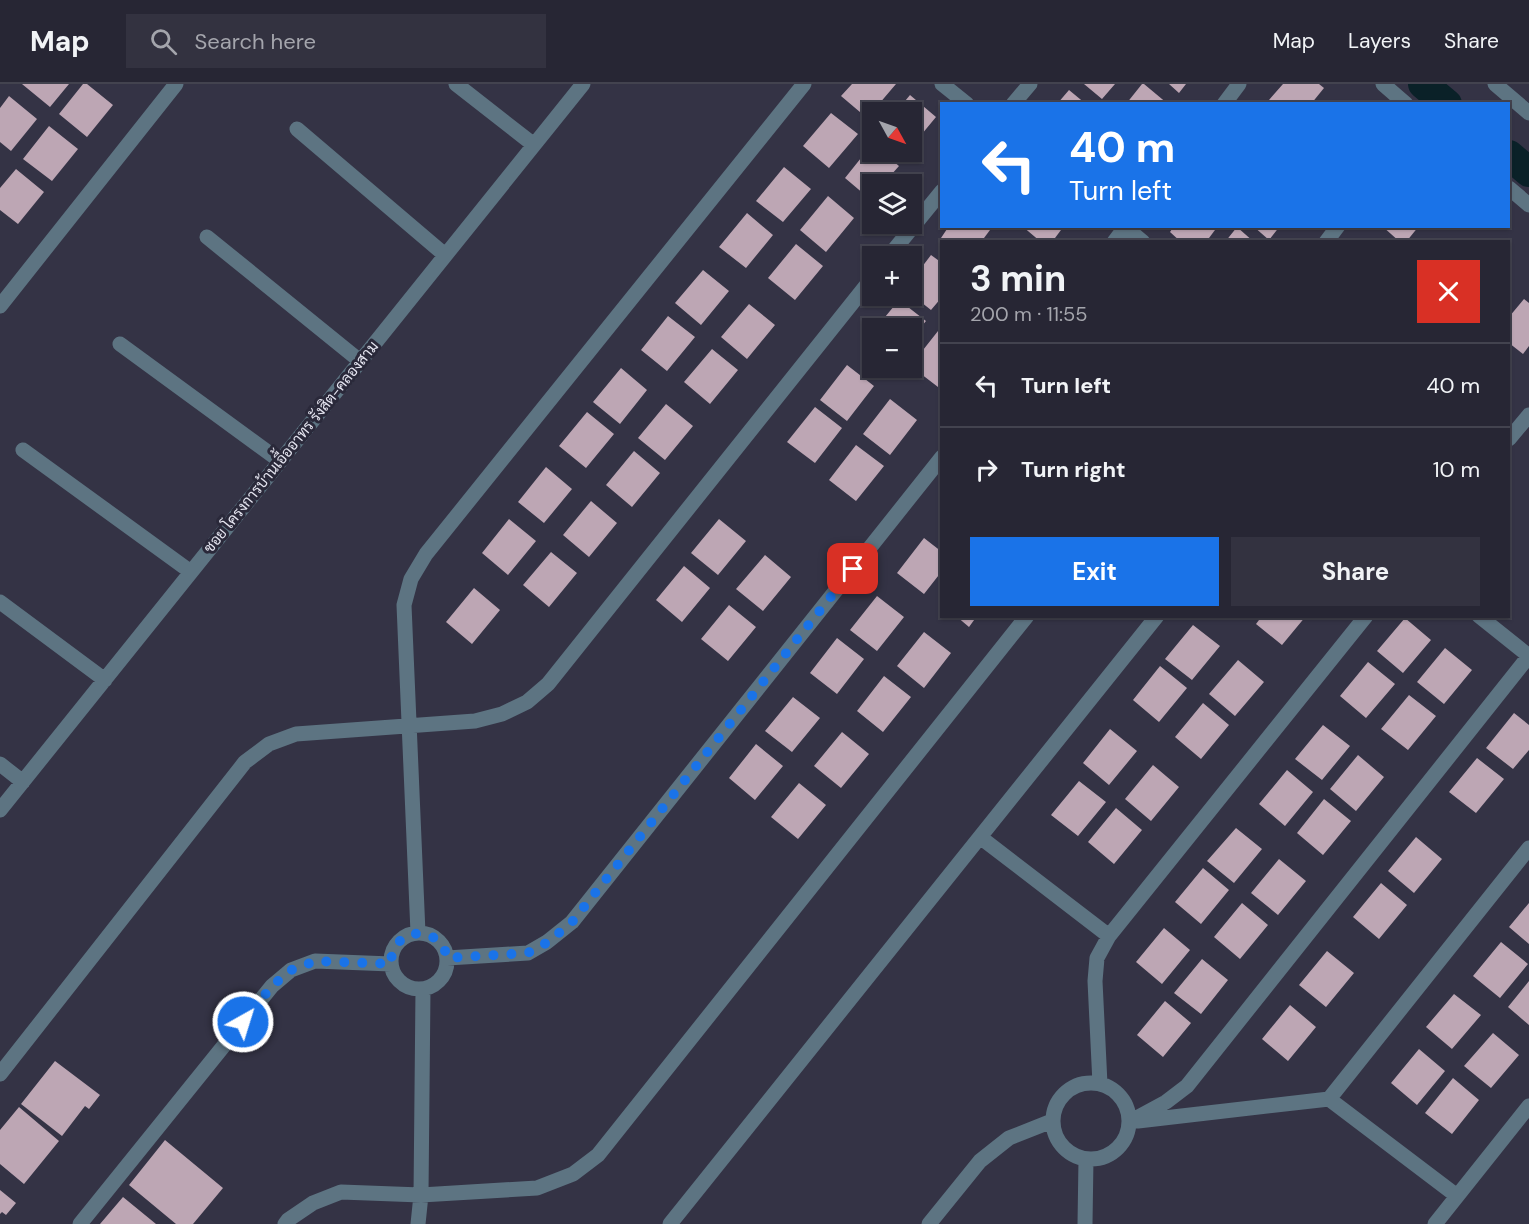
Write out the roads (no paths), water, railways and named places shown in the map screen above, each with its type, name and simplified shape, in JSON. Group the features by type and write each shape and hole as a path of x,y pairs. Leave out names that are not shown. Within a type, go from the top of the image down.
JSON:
{"street":[{"path":"0,306 176,84"},
{"path":"456,84 534,145"},
{"name":"ซอย โครงการบ้านเอื้ออาทร รังสิต-คลองสาม","path":"0,810 583,84"},
{"path":"418,933 404,605 411,579 426,554 804,84"},
{"path":"942,84 964,102"},
{"path":"1015,102 1030,84"},
{"path":"1226,102 1239,84"},
{"path":"1383,84 1404,102"},
{"path":"1495,84 1529,113"},
{"path":"297,129 446,255"},
{"path":"1510,189 1529,205"},
{"path":"898,246 940,194"},
{"path":"1126,228 1141,240"},
{"path":"207,237 360,361"},
{"path":"0,1074 245,762 269,744 296,734 475,721 502,714 526,702 548,684 862,291"},
{"path":"120,344 280,461"},
{"path":"1510,438 1529,415"},
{"path":"23,450 191,572"},
{"path":"447,958 528,953 548,942 572,922 940,460"},
{"path":"0,602 105,680"},
{"path":"285,1224 313,1203 341,1192 421,1195 537,1188 573,1174 598,1155 1025,618"},
{"path":"670,1224 1155,618"},
{"path":"1100,1084 1095,981 1097,958 1109,936 1364,618"},
{"path":"1129,1122 1166,1102 1187,1086 1529,656 1482,618"},
{"path":"0,764 23,782"},
{"path":"980,837 1109,936"},
{"path":"1329,1099 1529,848"},
{"path":"418,933 427,934 436,939 444,949 447,958 446,970 441,979 423,989 413,989 396,980 391,964 396,944 408,935 418,933"},
{"path":"80,1224 272,986 291,970 315,961 391,964"},
{"path":"418,1224 421,1195 423,989"},
{"path":"1087,1083 1100,1084 1118,1094 1127,1109 1129,1122 1118,1148 1106,1156 1086,1159 1074,1155 1062,1146 1055,1135 1052,1121 1055,1108 1065,1094 1076,1086 1087,1083"},
{"path":"1129,1122 1329,1099 1457,1196"},
{"path":"1435,1224 1529,1106"},
{"path":"929,1224 980,1161 1010,1138 1052,1121"},
{"path":"1085,1224 1086,1159"}],"waterway":[{"path":"1423,84 1445,102"},
{"path":"1510,156 1529,172"}]}
